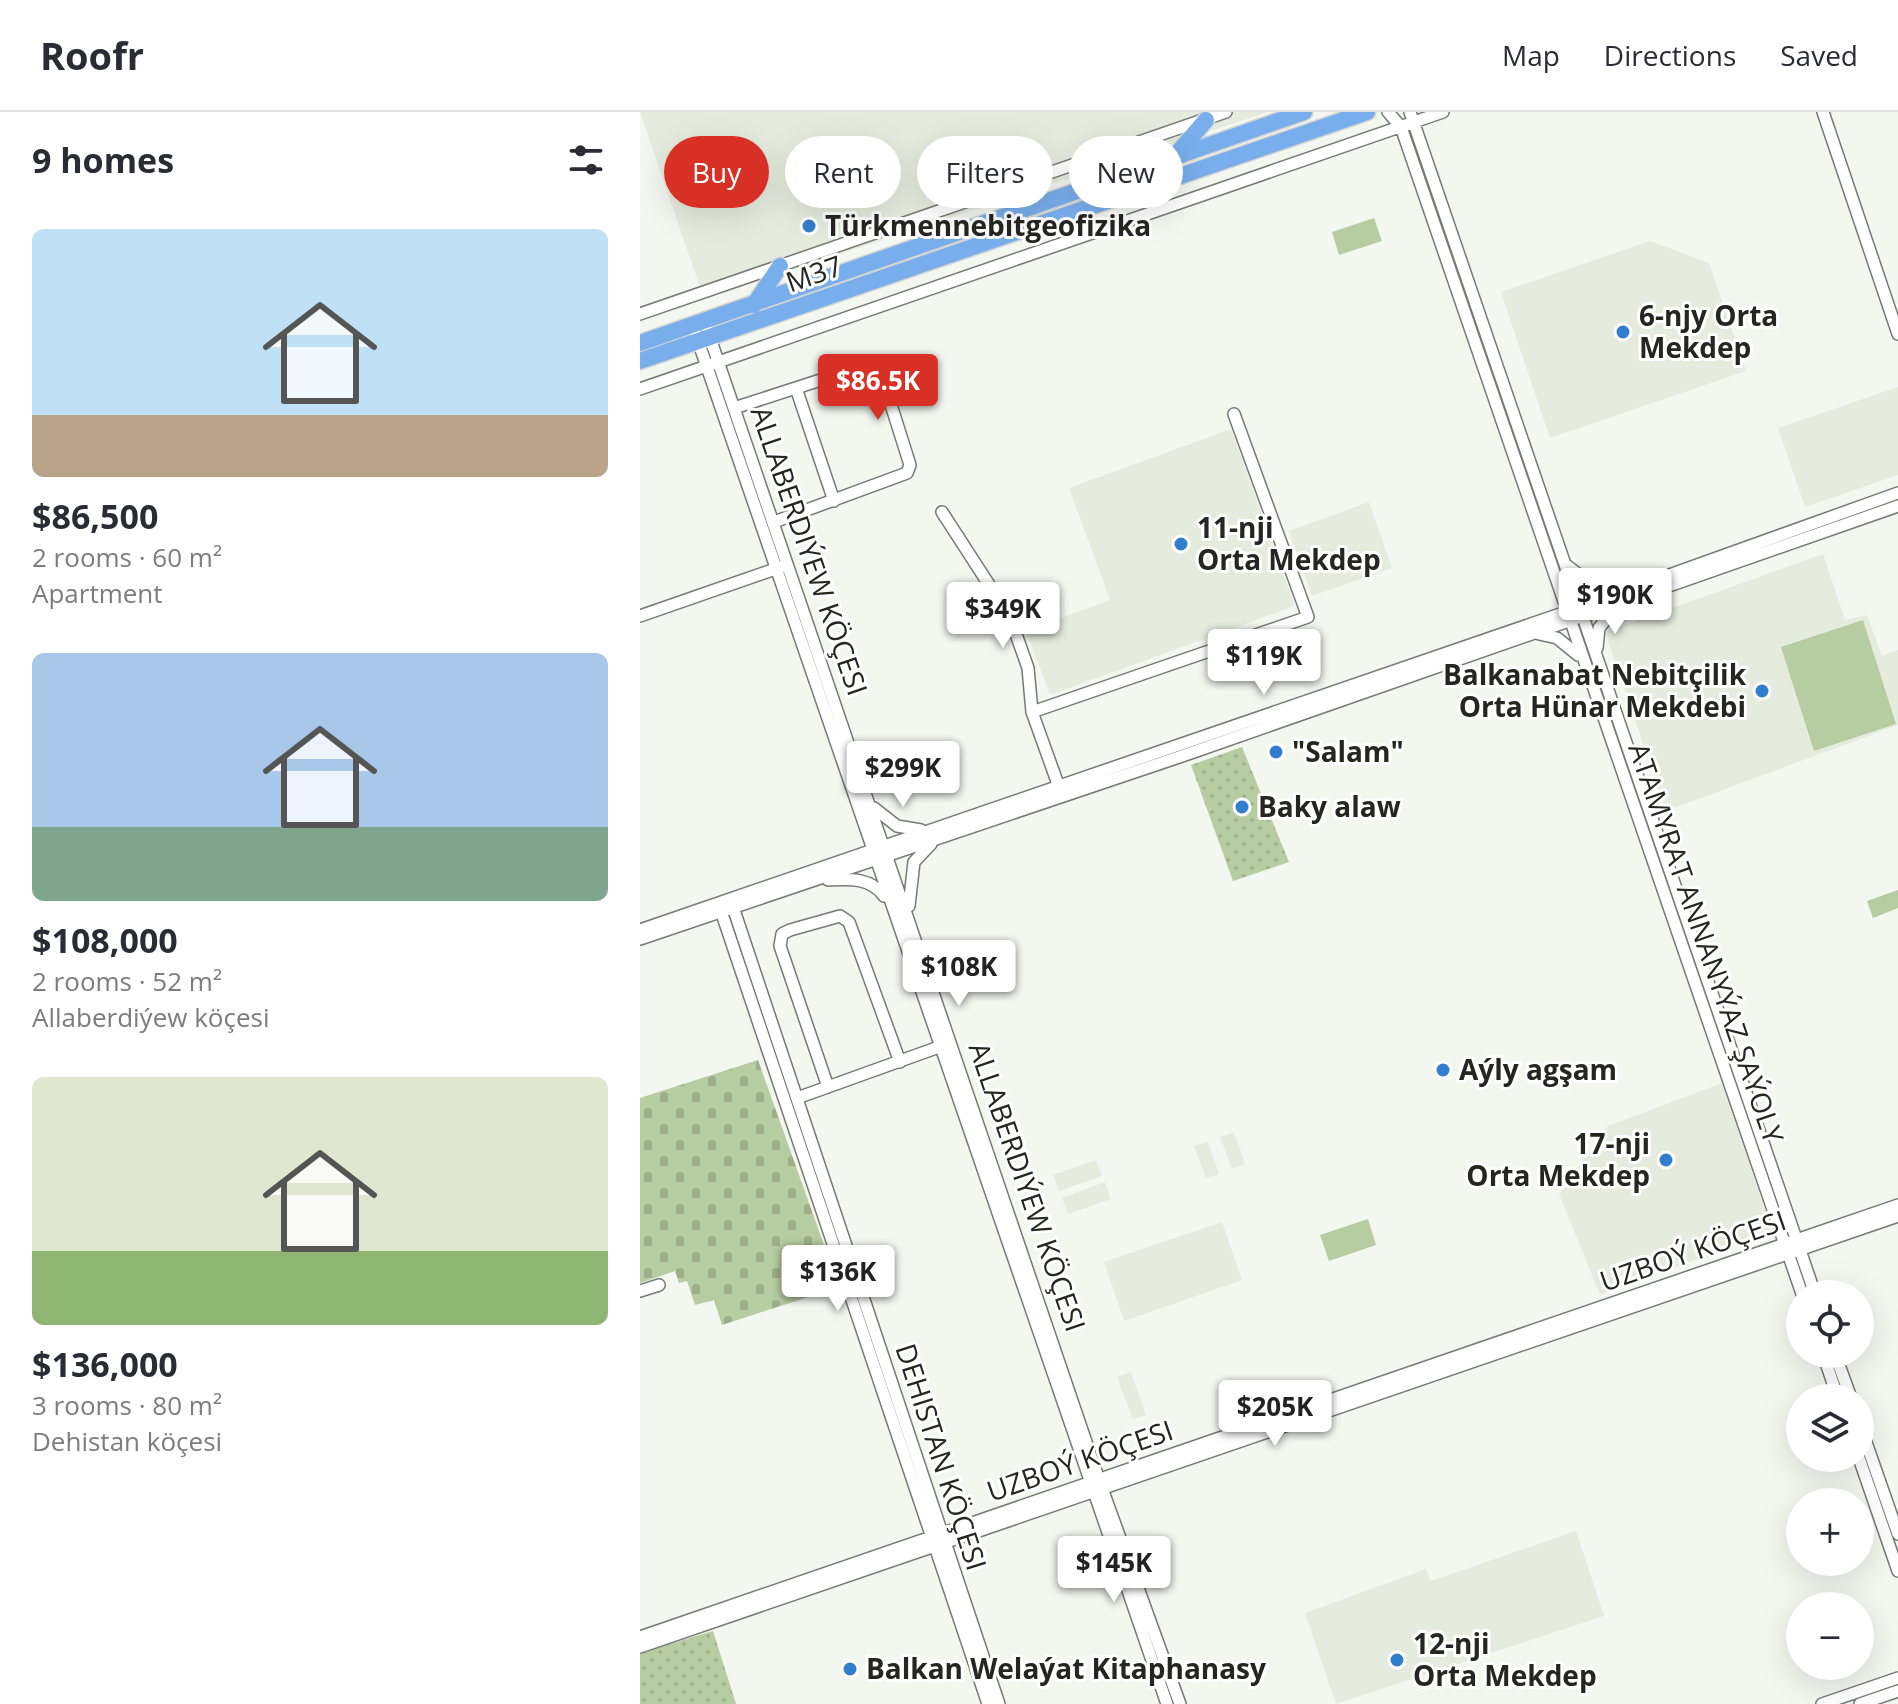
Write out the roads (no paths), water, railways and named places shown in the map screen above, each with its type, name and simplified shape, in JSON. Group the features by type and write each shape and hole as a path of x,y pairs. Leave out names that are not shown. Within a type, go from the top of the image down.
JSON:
{"highway":[{"name":"M37","path":"1183,153 1304,112"},
{"name":"M37","path":"640,343 701,332 1367,112"},
{"path":"1183,147 1206,120"},
{"name":"M37","path":"640,361 754,305 1069,193"},
{"path":"754,305 780,266"}],"street":[{"path":"640,314 1226,112"},
{"name":"ATAMYRAT ANNANYÝAZ ŞAÝOLY","path":"1388,112 1408,121 1565,563 1792,1247 1799,1280"},
{"path":"640,389 1408,121 1443,112"},
{"path":"1823,112 1898,334"},
{"name":"ATAMYRAT ANNANYÝAZ ŞAÝOLY","path":"1408,121 1583,662 1792,1247 1808,1280"},
{"name":"ALLABERDIÝEW KÖÇESI","path":"701,332 734,408 915,934 1167,1704"},
{"path":"734,408 870,364 875,364 882,376 910,465 898,478 774,522"},
{"name":"ALLABERDIÝEW KÖÇESI","path":"714,365 775,569 888,902 1097,1486 1180,1704"},
{"path":"796,388 834,501"},
{"path":"1032,712 1308,617 1234,414"},
{"path":"886,851 930,830 1568,617 1898,493"},
{"path":"1598,660 1596,638 1599,628 1618,599 1898,506"},
{"path":"942,512 1010,617 1028,668 1032,712 1059,787"},
{"path":"1565,563 1594,586 1618,599"},
{"path":"640,616 789,564"},
{"path":"640,930 944,835 1534,634 1568,617"},
{"path":"1534,634 1557,638 1583,662"},
{"path":"869,802 897,826 930,830"},
{"path":"915,934 908,902 914,862 920,852 944,835"},
{"path":"640,939 807,883 872,856"},
{"path":"807,883 857,879 878,888 888,902"},
{"name":"DEHISTAN KÖÇESI","path":"727,909 797,1098 988,1704"},
{"name":"DEHISTAN KÖÇESI","path":"727,909 938,1540 999,1704"},
{"path":"828,1087 780,946 782,934 790,930 840,916 849,922 900,1062"},
{"path":"797,1098 939,1047"},
{"name":"UZBOÝ KÖÇESI","path":"640,1637 1097,1486 1792,1247 1898,1205"},
{"name":"UZBOÝ KÖÇESI","path":"1792,1247 1898,1216"},
{"path":"640,1291 659,1285"},
{"path":"1874,1465 1898,1534"},
{"path":"1864,1472 1898,1571"},
{"name":"UZBOÝ KÖÇESI","path":"640,1647 938,1540"},
{"path":"1822,1704 1898,1678"},
{"path":"1860,1704 1898,1691"}],"place":[{"name":"Türkmennebitgeofizika","path":"809,226"},
{"name":"6-njy Orta Mekdep","path":"1623,332"},
{"name":"11-nji Orta Mekdep","path":"1181,544"},
{"name":"Balkanabat Nebitçilik Orta Hünar Mekdebi","path":"1762,691"},
{"name":"\"Salam\"","path":"1276,752"},
{"name":"Baky alaw","path":"1242,807"},
{"name":"Aýly agşam","path":"1443,1070"},
{"name":"17-nji Orta Mekdep","path":"1666,1160"},
{"name":"12-nji Orta Mekdep","path":"1397,1660"},
{"name":"Balkan Welaýat Kitaphanasy","path":"850,1669"}]}
